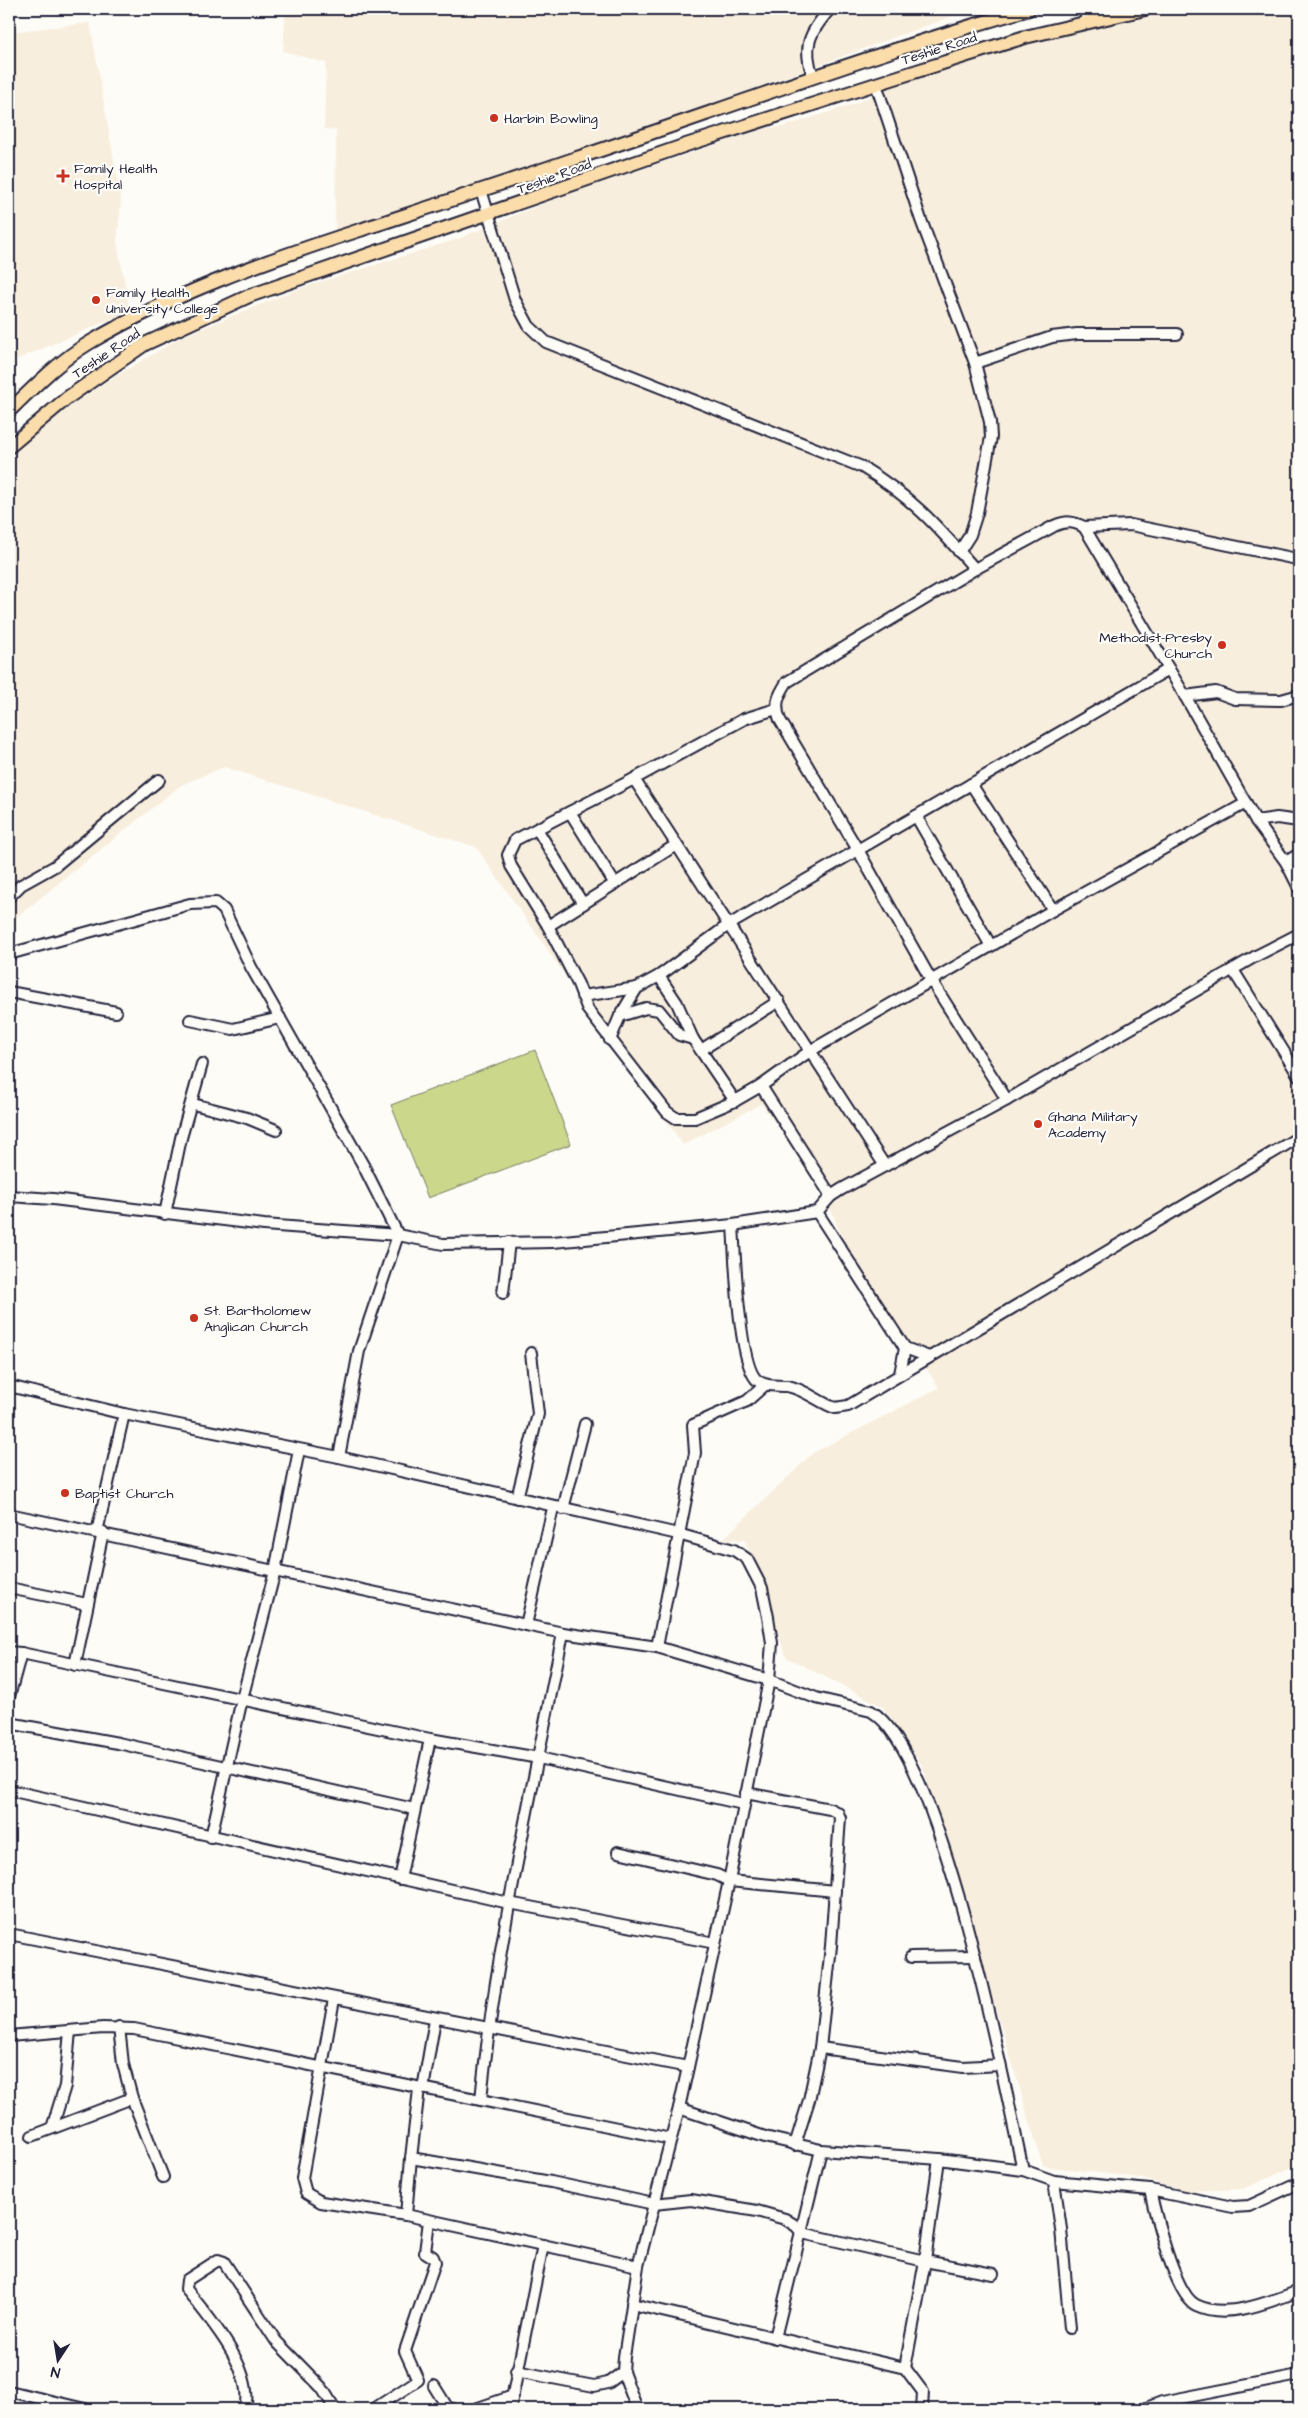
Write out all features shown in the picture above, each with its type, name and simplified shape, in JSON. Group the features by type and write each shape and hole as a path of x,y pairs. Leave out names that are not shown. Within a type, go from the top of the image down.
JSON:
{"main road":[{"name":"Teshie Road","path":"9,411 60,364 88,344 149,312 228,276 288,253 480,190 814,76 960,28 1029,9"},
{"name":"Teshie Road","path":"9,447 67,398 145,344 232,304 285,283 487,216 686,145 1087,15 1146,9"}],"street":[{"path":"814,76 808,63 807,48 809,38 830,9"},
{"path":"876,84 921,220 975,363 990,422 991,438 978,513 970,535 959,552"},
{"path":"480,190 515,300 529,326 546,342 862,466 893,486 914,503 975,569"},
{"path":"975,363 1052,337 1077,334 1178,334"},
{"path":"1007,1100 931,980 858,850 780,720 776,709 778,695 786,682 975,569 1064,521 1076,522 1084,527 1185,696 1256,821 1286,862 1299,888"},
{"path":"1084,527 1131,525 1292,558"},
{"path":"582,996 637,988 659,976 727,926 1169,669"},
{"path":"1185,696 1216,692 1235,700 1281,700 1299,695"},
{"path":"776,709 744,718 634,779 515,840 508,855 511,866 548,926 578,984 582,996 610,1040 667,1112 676,1118 695,1118 734,1101 761,1086 810,1051 931,980 1246,803"},
{"path":"634,779 727,926 779,1000 885,1166"},
{"path":"9,897 22,885 55,866 159,780"},
{"path":"971,784 1053,910"},
{"path":"570,812 615,884"},
{"path":"916,816 991,946"},
{"path":"1256,821 1277,818 1299,821"},
{"path":"537,829 583,904"},
{"path":"548,926 676,845"},
{"path":"1286,862 1299,854"},
{"path":"9,954 190,904 216,903 224,910 251,967 363,1165 398,1235 359,1351 338,1457"},
{"path":"9,1196 53,1199 264,1225 398,1235 443,1244 553,1242 732,1225 817,1212 831,1196 1007,1100 1299,934"},
{"path":"1233,970 1299,1076"},
{"path":"659,976 677,1003 693,1039 734,1101"},
{"path":"610,1040 620,1016 637,988"},
{"path":"9,992 116,1012"},
{"path":"701,1050 779,1000"},
{"path":"620,1016 646,1008 659,1010 679,1035 693,1039"},
{"path":"190,1020 233,1029 280,1018"},
{"path":"164,1214 181,1138 202,1064"},
{"path":"761,1086 831,1196"},
{"path":"192,1104 247,1118 276,1130"},
{"path":"732,1225 742,1340 749,1369 756,1380 765,1385 788,1386 806,1392 835,1408 848,1406 1299,1138"},
{"path":"817,1212 905,1348 928,1357"},
{"path":"503,1293 510,1242"},
{"path":"900,1374 905,1348"},
{"path":"517,1498 538,1414 531,1353"},
{"path":"657,1647 695,1453 693,1425 746,1401 765,1385"},
{"path":"9,1386 124,1414 338,1457 678,1534 734,1550 748,1559 762,1588 768,1616 772,1643 769,1680 729,1881 679,2108 638,2266 623,2372 637,2409"},
{"path":"75,1665 124,1414"},
{"path":"526,1625 558,1508 585,1424"},
{"path":"211,1837 226,1766 275,1571 300,1450"},
{"path":"9,1514 100,1532 563,1633 657,1647 769,1680 816,1698 871,1711 885,1723 905,1753 934,1820 950,1866 975,1956 1023,2170"},
{"path":"9,1588 86,1604"},
{"path":"481,2100 488,2029 510,1903 563,1633"},
{"path":"9,1652 21,1652 430,1739 539,1758 743,1804"},
{"path":"9,1697 21,1652"},
{"path":"9,1723 226,1766 414,1808"},
{"path":"400,1879 430,1739"},
{"path":"9,1790 145,1819 211,1837 510,1903 715,1943"},
{"path":"746,1793 830,1810 838,1813 840,1818 831,1946 820,2048 809,2100 795,2145"},
{"path":"618,1852 717,1875 729,1881 835,1890"},
{"path":"9,1934 435,2019 688,2067"},
{"path":"910,1958 975,1956"},
{"path":"334,1999 302,2178 306,2193 321,2202 406,2215 638,2266"},
{"path":"406,2215 411,2158 421,2089 435,2019"},
{"path":"119,2027 123,2064 132,2098 163,2177"},
{"path":"9,2036 119,2027 221,2046 421,2089 671,2139"},
{"path":"52,2128 65,2086 70,2030"},
{"path":"820,2048 963,2067 1000,2065"},
{"path":"32,2136 132,2098"},
{"path":"679,2108 795,2145 821,2150 939,2159 1023,2170 1054,2181 1150,2190 1213,2204 1242,2207 1270,2198 1299,2183"},
{"path":"775,2338 821,2150"},
{"path":"411,2158 551,2182 654,2204 691,2200 757,2212 785,2219 796,2226 802,2233 925,2261 993,2274"},
{"path":"905,2368 925,2261 939,2159"},
{"path":"1054,2181 1070,2328"},
{"path":"1150,2190 1162,2239 1187,2298 1195,2305 1226,2311 1276,2300 1299,2291"},
{"path":"374,2409 418,2380 405,2350 435,2262 433,2257 425,2252 429,2221"},
{"path":"510,2409 516,2371 543,2245"},
{"path":"245,2409 248,2398 244,2375 215,2326 186,2289 187,2280 218,2260 224,2262 276,2341 322,2388 335,2409"},
{"path":"632,2304 905,2368 923,2392 922,2409"},
{"path":"516,2371 594,2386 608,2383 623,2372"},
{"path":"1144,2409 1162,2402 1299,2375"},
{"path":"434,2386 447,2407 452,2409"},
{"path":"9,2391 85,2409"},
{"path":"475,2409 513,2396"}],"shaded area":[{"path":"286,9 972,9 726,99 335,234 336,129 324,129 326,63 283,51"},
{"name":"Ghana Military Academy","path":"1191,9 1299,9 1299,2164 1243,2189 1188,2191 1134,2177 1043,2166 923,1767 882,1706 786,1657 745,1540 723,1539 813,1453 939,1388 845,1244 816,1175 761,1104 683,1145 476,847 224,767 181,785 9,923 9,456 54,417 106,382 181,337 298,289 458,239 561,196 766,128 782,127 857,103 889,87 1037,39 1124,19"},
{"name":"Family Health Hospital","path":"90,23 121,201 117,242 130,311 9,363 9,32"}],"green space":[{"path":"535,1050 571,1144 428,1198 391,1105"}],"place":[{"name":"Harbin Bowling","path":"494,118"},
{"name":"Family Health Hospital","path":"63,176"},
{"name":"Family Health University College","path":"96,300"},
{"name":"Methodist-Presby Church","path":"1222,645"},
{"name":"Ghana Military Academy","path":"1038,1124"},
{"name":"St. Bartholomew Anglican Church","path":"194,1318"},
{"name":"Baptist Church","path":"65,1493"}]}
